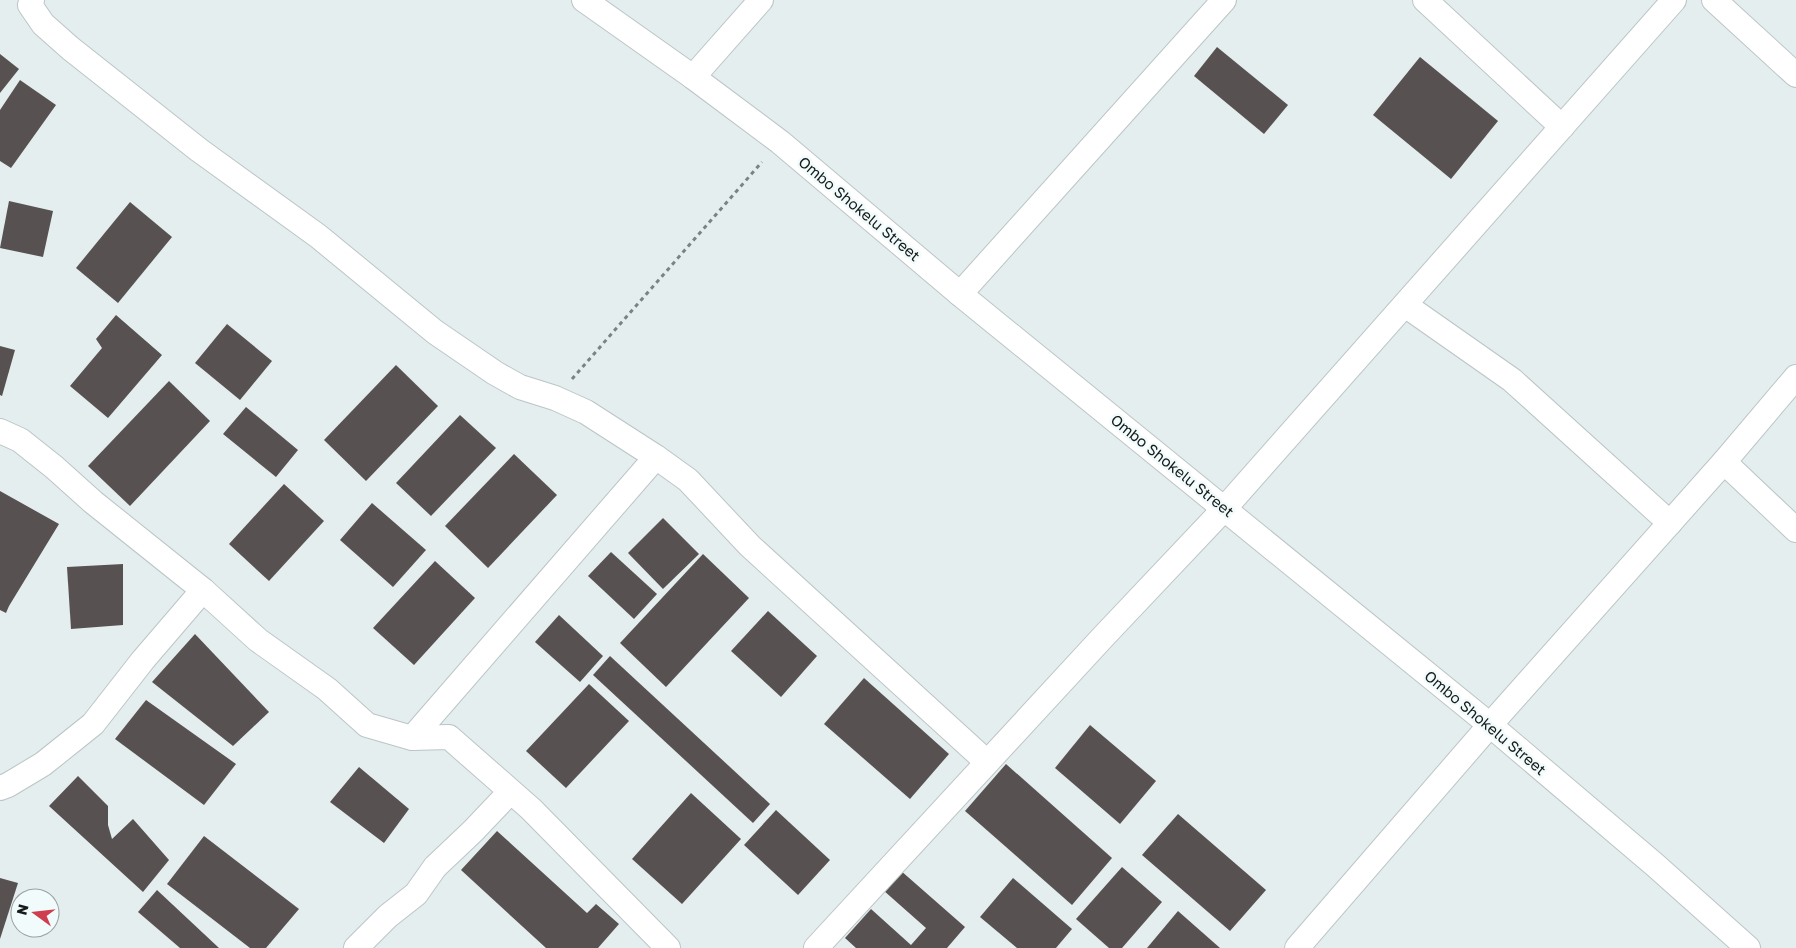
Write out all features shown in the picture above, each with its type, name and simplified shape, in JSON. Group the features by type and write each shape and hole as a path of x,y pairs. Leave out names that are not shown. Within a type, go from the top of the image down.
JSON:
{"street":[{"path":"32,0 30,5 43,24 70,48 199,150 318,236 435,332 495,373 520,387 555,398 586,412 688,480 750,546 987,762"},
{"name":"Ombo Shokelu Street","path":"584,0 693,77 780,142 960,294 1490,725 1655,865 1748,948"},
{"path":"693,77 761,0"},
{"path":"960,294 1224,0"},
{"path":"1425,0 1562,127"},
{"path":"816,948 1224,509 1674,0"},
{"path":"1714,0 1796,75"},
{"path":"1405,305 1512,380 1670,523"},
{"path":"1297,948 1490,725 1724,462 1796,377"},
{"path":"0,431 20,440 54,467 93,502 203,590 258,640 327,689 367,725 412,738 449,737 531,810 668,948"},
{"path":"412,738 656,457"},
{"path":"1724,462 1796,530"},
{"path":"0,788 43,764 93,724 143,660 203,590"},
{"path":"356,948 388,916 416,894 435,867 510,792"}],"path":[{"path":"555,398 780,142"}],"building":[{"path":"1217,47 1288,105 1264,134 1194,76"},
{"path":"0,54 19,69 0,93"},
{"path":"1420,57 1498,121 1451,179 1373,115"},
{"path":"20,80 56,105 11,168 0,161 0,110"},
{"path":"9,201 53,211 43,257 0,248"},
{"path":"130,202 172,237 118,303 76,268"},
{"path":"116,315 162,355 108,418 70,386 102,348 96,339"},
{"path":"227,324 272,361 240,400 195,363"},
{"path":"0,346 15,350 2,396 0,395"},
{"path":"396,365 438,406 366,481 324,440"},
{"path":"169,381 210,421 130,506 88,466"},
{"path":"246,407 298,450 276,477 223,434"},
{"path":"460,415 496,448 431,516 396,483"},
{"path":"514,454 557,495 488,568 445,526"},
{"path":"284,484 324,521 269,581 229,544"},
{"path":"0,491 59,524 6,613 0,610"},
{"path":"372,503 426,550 393,587 340,540"},
{"path":"663,518 699,554 663,589 628,553"},
{"path":"611,552 657,594 634,619 588,576"},
{"path":"703,554 749,598 666,687 620,643"},
{"path":"435,561 475,598 414,665 373,628"},
{"path":"123,564 123,625 71,629 67,567"},
{"path":"768,611 817,656 781,697 731,651"},
{"path":"559,615 603,656 580,682 535,642"},
{"path":"195,634 269,712 233,746 152,682"},
{"path":"610,656 770,804 753,823 593,675"},
{"path":"864,678 949,754 910,799 824,724"},
{"path":"589,684 629,721 566,788 526,751"},
{"path":"146,700 236,764 204,805 115,739"},
{"path":"1090,725 1156,781 1120,824 1055,768"},
{"path":"1006,764 1112,858 1072,905 965,811"},
{"path":"359,767 409,809 384,843 330,802"},
{"path":"78,776 108,806 108,825 112,839 133,819 169,860 143,892 49,806"},
{"path":"691,793 741,839 682,904 632,859"},
{"path":"776,810 830,860 798,895 744,845"},
{"path":"1178,814 1266,890 1230,931 1142,855"},
{"path":"497,831 587,913 596,904 619,924 598,948 546,948 461,870"},
{"path":"204,836 299,909 266,948 250,948 167,884"},
{"path":"1122,867 1162,902 1122,948 1109,948 1076,919"},
{"path":"900,870 965,927 947,948 856,948 845,938 871,909 911,945 926,928 883,890"},
{"path":"0,878 18,883 16,888 10,888 10,908 0,939"},
{"path":"1013,878 1072,929 1056,948 1017,948 980,917"},
{"path":"157,890 219,948 180,948 138,912"},
{"path":"1178,911 1220,948 1147,948"}]}
